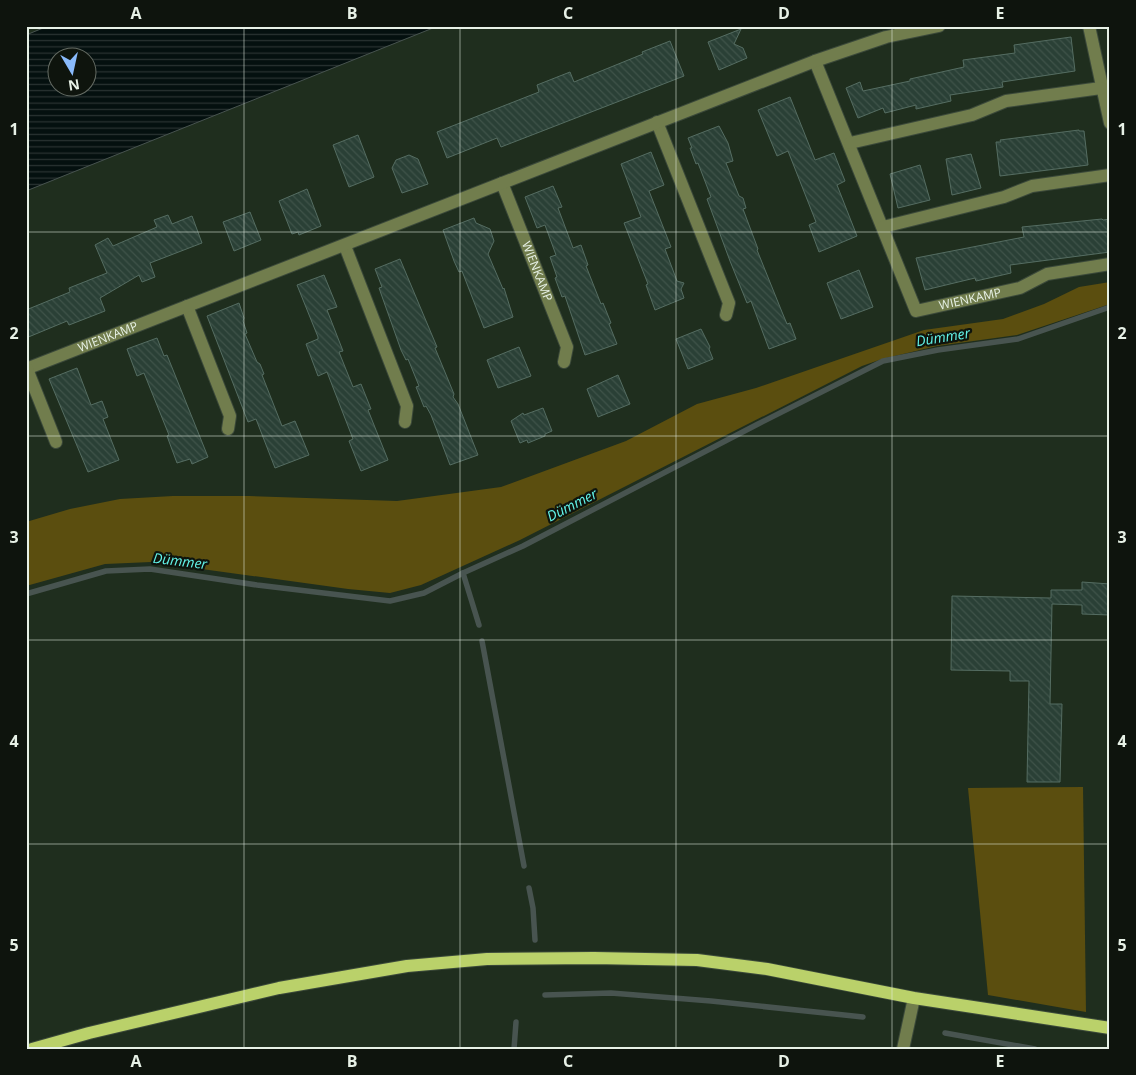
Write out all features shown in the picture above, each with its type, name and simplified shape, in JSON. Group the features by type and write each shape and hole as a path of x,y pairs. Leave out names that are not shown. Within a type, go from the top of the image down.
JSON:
{"main road":[{"path":"32,1049 89,1033 279,988 407,966 487,959 594,958 697,960 767,969 914,998 1110,1028"}],"street":[{"path":"815,61 886,37 939,26"},
{"path":"1089,26 1110,123"},
{"name":"WIENKAMP","path":"56,442 27,369 815,61 850,142 916,311 1020,288 1047,274 1110,264"},
{"path":"850,142 972,115 1006,101 1101,88"},
{"path":"657,122 729,303 726,315"},
{"path":"882,227 1004,197 1032,186 1110,175"},
{"name":"WIENKAMP","path":"502,183 567,347 564,362"},
{"path":"345,246 407,406 405,422"},
{"path":"187,306 230,416 228,429"},
{"path":"903,1049 914,998"}],"shaded area":[{"path":"48,26 438,26 26,191 26,35"},
{"path":"1110,282 1110,304 1017,335 937,346 882,359 862,366 520,540 421,585 390,593 151,562 105,564 26,586 26,522 70,509 120,499 173,496 249,496 397,501 501,487 626,441 697,404 756,388 924,330 1003,319 1044,304 1079,287"},
{"path":"1083,787 1086,1012 988,995 968,788"}],"building":[{"path":"741,29 734,44 743,48 747,58 719,70 708,42"},
{"path":"1071,37 1075,71 1002,82 1003,87 950,95 951,101 916,109 916,105 885,113 883,108 858,118 846,88 860,82 863,91 910,81 910,79 964,67 963,60 1015,53 1014,45"},
{"path":"670,41 684,76 501,147 497,138 447,158 437,132 539,92 537,85 570,72 574,82"},
{"path":"790,97 815,160 834,153 845,181 837,185 857,236 819,252 809,225 816,222 788,151 777,156 758,110"},
{"path":"719,126 728,143 733,161 726,163 739,196 743,198 746,208 743,209 757,250 787,324 790,323 796,339 769,349 751,301 747,303 730,261 707,199 711,197 690,148 692,148 688,138"},
{"path":"1079,130 1084,131 1088,165 1000,176 996,142"},
{"path":"358,135 374,177 349,187 333,145"},
{"path":"651,152 664,185 649,191 671,247 665,249 677,281 684,283 681,289 684,298 655,310 646,285 648,284 624,223 641,217 621,164"},
{"path":"971,154 981,188 952,195 946,159"},
{"path":"409,155 418,159 428,184 402,193 392,168 396,160"},
{"path":"920,165 930,200 898,208 890,174"},
{"path":"553,186 562,207 558,208 573,248 581,245 588,265 586,266 601,304 603,303 611,323 609,324 617,344 585,355 565,296 562,297 555,278 557,277 550,257 556,255 545,225 537,228 525,197"},
{"path":"307,189 321,226 299,235 298,232 292,234 279,201"},
{"path":"250,212 261,240 234,251 223,222"},
{"path":"168,215 172,224 192,216 202,243 150,263 155,277 142,282 139,275 100,298 105,311 69,325 67,321 26,338 26,310 70,292 69,288 107,273 95,245 108,238 113,246 157,227 154,220"},
{"path":"474,218 476,223 490,229 494,241 488,254 504,288 513,317 484,328 462,271 459,272 454,261 443,230"},
{"path":"1110,219 1110,252 1010,265 1011,273 976,281 975,278 925,290 916,258 1024,237 1022,227"},
{"path":"400,259 437,347 435,348 454,394 453,397 458,404 478,455 450,465 431,415 426,406 424,407 416,387 419,386 408,359 406,360 401,350 379,288 382,287 375,269"},
{"path":"859,270 873,307 841,319 827,283"},
{"path":"324,275 337,307 327,310 343,351 339,352 353,387 361,384 371,409 368,410 388,460 361,471 349,441 353,439 327,372 318,376 306,344 318,339 318,337 297,285"},
{"path":"239,303 247,333 245,334 257,362 260,364 264,374 262,375 282,426 295,421 309,455 275,468 256,419 248,422 207,316"},
{"path":"701,329 710,347 713,359 688,369 676,339"},
{"path":"157,338 164,356 167,355 208,457 192,464 190,459 177,463 167,436 169,435 144,373 137,376 127,349"},
{"path":"519,347 531,376 498,388 487,360"},
{"path":"77,368 91,405 102,401 108,417 103,419 119,460 88,472 49,379"},
{"path":"618,375 630,404 598,417 587,389"},
{"path":"543,408 552,431 528,443 527,440 520,443 511,421 523,413 524,415"},
{"path":"1082,582 1110,584 1110,615 1082,614 1082,605 1052,604 1050,704 1062,704 1060,782 1027,782 1029,681 1010,681 1010,671 951,670 952,596 1051,598 1051,590 1082,590"}],"waterway":[{"name":"Dümmer","path":"26,594 106,571 150,569 257,585 390,601 424,593 523,546 883,361 938,350 1018,339 1110,307"},
{"path":"463,573 479,625"},
{"path":"482,641 524,866"},
{"path":"529,888 533,908 535,940"},
{"path":"545,995 611,993 711,1001 863,1017"},
{"path":"514,1049 516,1022"},
{"path":"945,1033 1035,1049"}]}
